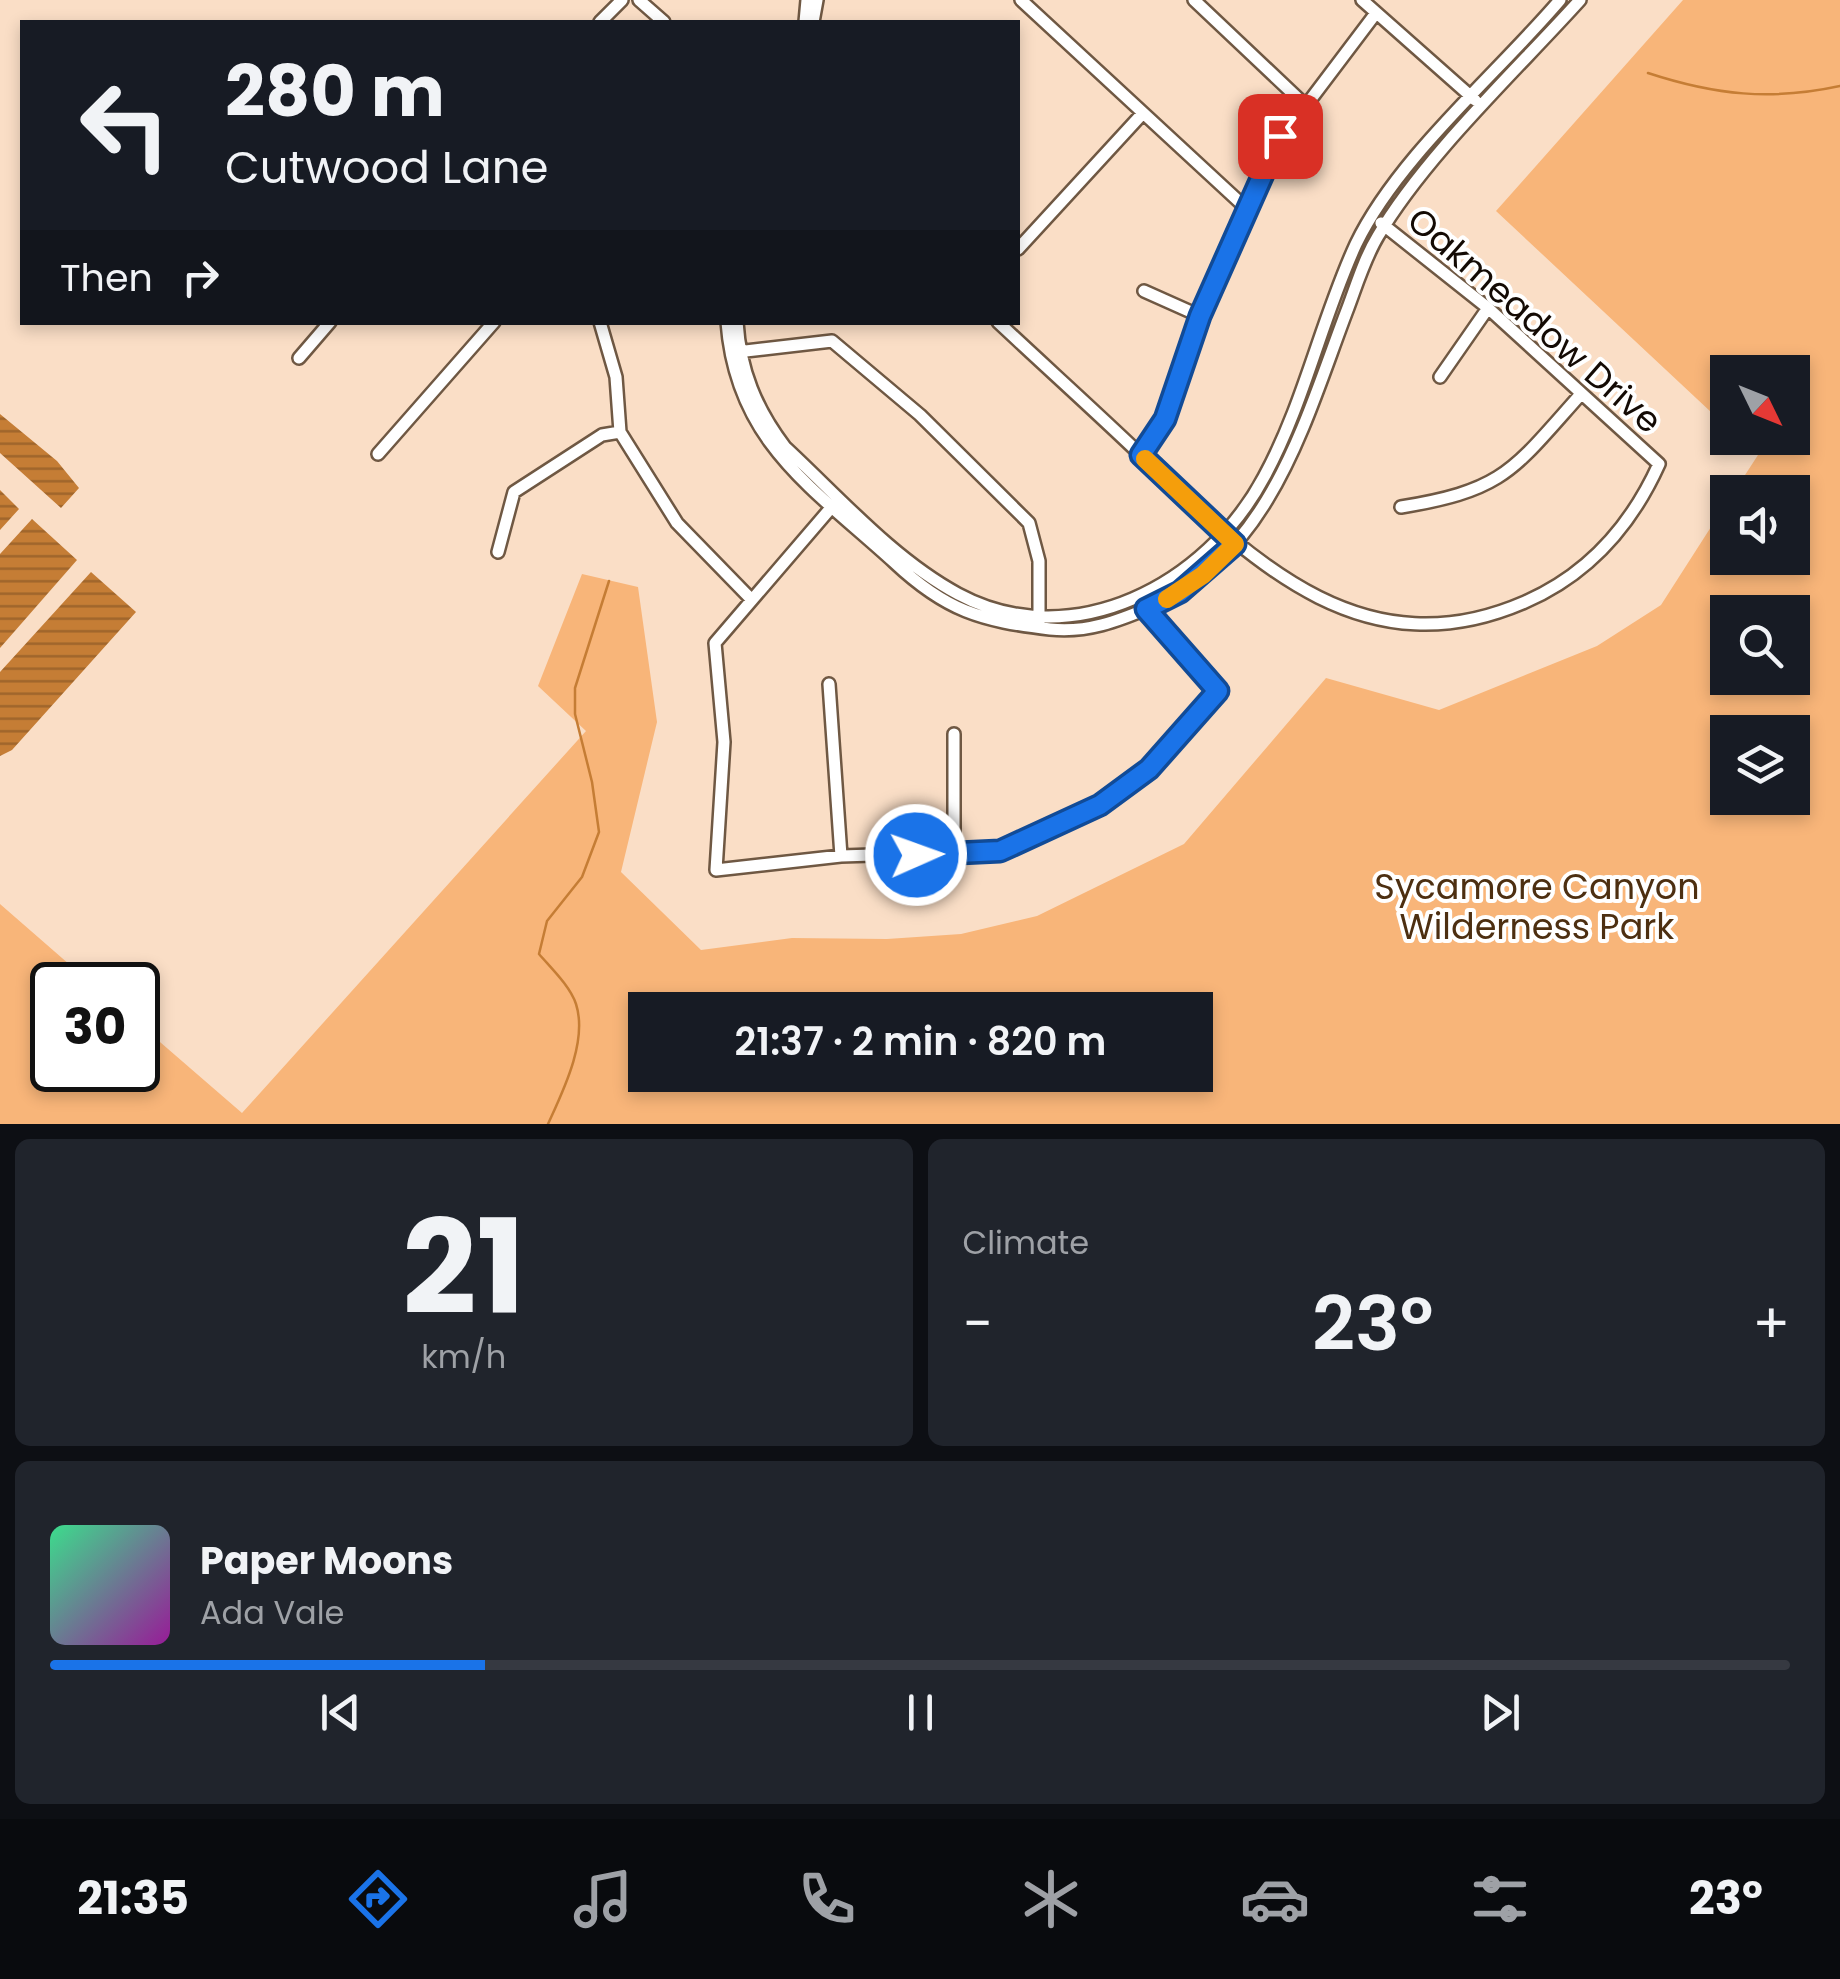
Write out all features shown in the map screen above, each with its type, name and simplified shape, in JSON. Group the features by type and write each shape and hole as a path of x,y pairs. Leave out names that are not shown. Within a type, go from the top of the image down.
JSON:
{"street":[{"path":"602,20 622,0"},
{"path":"639,0 662,20"},
{"path":"1021,0 1246,208"},
{"path":"1194,0 1304,104"},
{"path":"1362,0 1483,107"},
{"path":"1143,603 1224,535 1265,476 1356,244 1580,0"},
{"path":"728,325 735,352 770,428 915,582 943,601 990,622 1089,628 1143,603 1180,592 1235,544 1269,502 1290,461 1397,180 1552,3 1564,18"},
{"path":"1141,455 1165,419 1200,316 1270,152 1376,13"},
{"path":"1020,247 1143,114"},
{"name":"Oakmeadow Drive","path":"1235,544 1292,586 1360,614 1436,622 1483,616 1532,599 1600,552 1641,500 1658,464 1488,308 1379,222"},
{"path":"1144,291 1200,316"},
{"path":"1440,377 1488,308"},
{"path":"298,358 327,325"},
{"path":"378,454 491,325"},
{"path":"601,325 616,377 620,432 677,523 750,598"},
{"path":"735,352 737,325"},
{"path":"1001,325 1235,544"},
{"path":"735,352 832,340 920,415 998,487 1029,523 1038,561 1039,622"},
{"path":"1401,507 1457,498 1502,477 1581,394"},
{"path":"498,552 514,492 587,443 620,432"},
{"path":"837,502 715,643 724,742 716,870 842,856 1000,851 1100,805 1149,769 1218,691 1143,603"},
{"path":"830,684 842,856"},
{"path":"954,734 954,855"}],"green space":[{"name":"Sycamore Canyon Wilderness Park","path":"1683,0 1840,0 1840,1124 0,1124 0,904 67,962 30,962 30,1092 160,1092 160,1042 242,1113 586,731 538,686 582,574 638,587 657,722 621,872 701,950 792,938 887,939 961,934 1037,916 1184,844 1326,678 1439,710 1597,646 1661,605 1710,529 1710,575 1810,575 1810,475 1745,475 1758,455 1810,455 1810,355 1710,355 1710,411 1496,211"}],"shaded area":[{"path":"0,414 57,461 79,488 61,508 0,453"},
{"path":"0,490 19,509 0,530"},
{"path":"32,519 77,560 0,648 0,554"},
{"path":"91,572 136,612 12,750 0,756 0,672"}],"waterway":[{"path":"1648,73 1743,93 1790,93 1840,86"},
{"path":"548,1124 572,1065 579,1018 569,991 539,954 547,921 582,877 599,832 592,782 575,714 575,688 609,581"}],"slow traffic":[{"path":"1145,459 1235,544 1203,575 1167,599"}],"route":[{"path":"916,855 1000,851 1100,805 1149,769 1218,691 1146,609 1180,592 1235,544 1141,455 1165,419 1200,316 1280,136"}]}
